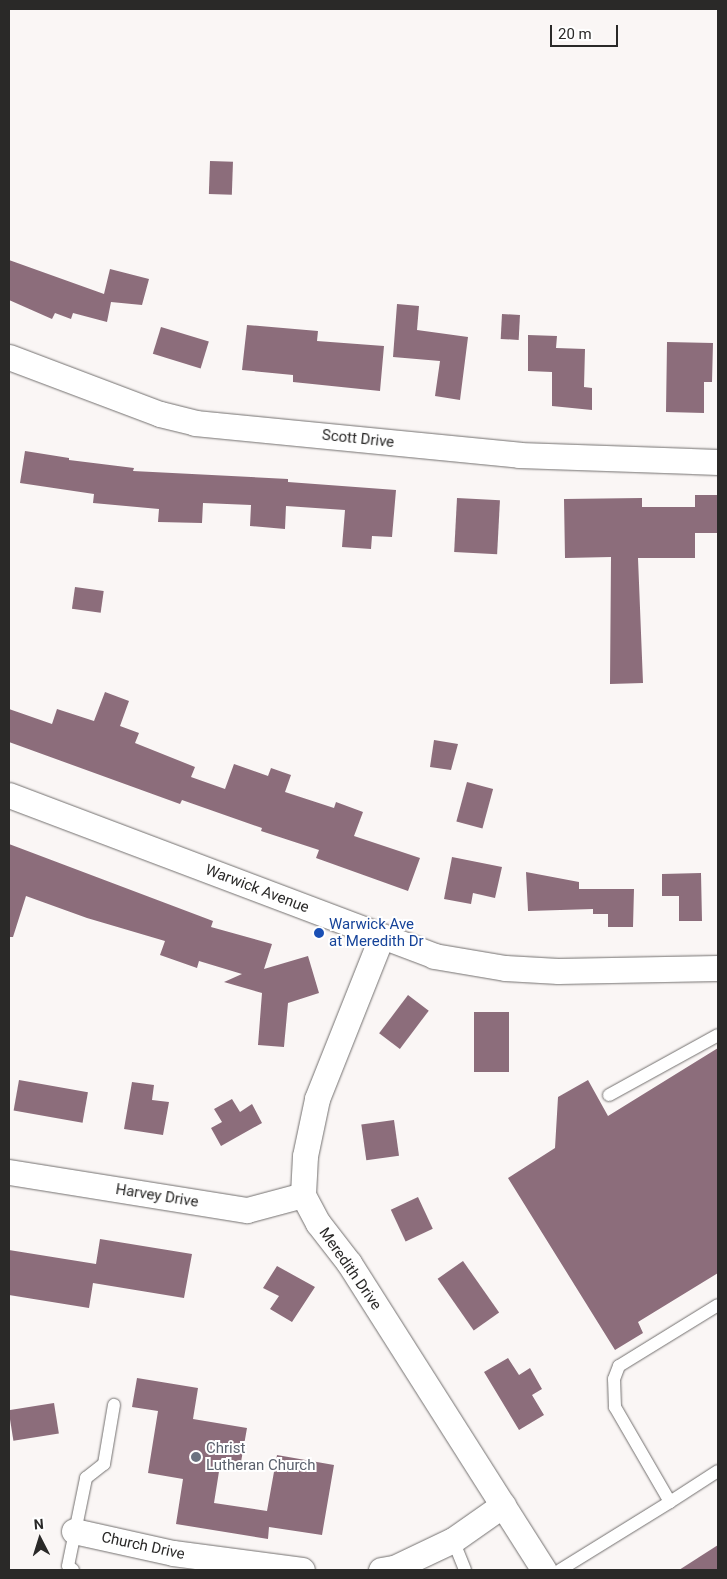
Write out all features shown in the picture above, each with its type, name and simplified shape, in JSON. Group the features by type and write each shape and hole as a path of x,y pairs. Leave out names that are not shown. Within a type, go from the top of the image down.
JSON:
{"street":[{"name":"Scott Drive","path":"9,357 160,414 195,423 519,455 718,462"},
{"name":"Warwick Avenue","path":"9,795 381,938 434,956 505,968 558,971 718,968"},
{"path":"303,1195 305,1156 317,1099 381,938"},
{"name":"Harvey Drive","path":"9,1172 246,1210 303,1195"},
{"name":"Meredith Drive","path":"303,1195 318,1223 348,1263 544,1570"},
{"path":"381,1570 394,1568 453,1540 503,1505"},
{"name":"Church Drive","path":"74,1531 173,1553 302,1570"}],"lane":[{"path":"609,1095 718,1035"},
{"path":"670,1502 615,1407 614,1379 619,1366 718,1305"},
{"path":"73,1570 68,1566 86,1478 104,1464 114,1405"},
{"path":"560,1570 718,1471"},
{"path":"453,1540 465,1570"}],"building":[{"path":"210,161 233,162 232,195 209,194"},
{"path":"9,260 104,294 110,269 149,279 142,305 111,302 107,322 73,313 71,319 55,313 52,319 9,300"},
{"path":"397,304 419,306 417,330 468,337 460,400 435,396 440,361 393,357"},
{"path":"502,314 520,315 519,340 501,339"},
{"path":"247,325 318,331 317,341 384,346 380,391 293,382 293,375 242,370"},
{"path":"161,327 209,342 201,368 153,354"},
{"path":"528,335 557,336 556,348 585,349 584,387 592,388 592,410 552,406 552,372 528,371"},
{"path":"667,342 713,343 712,382 704,382 704,413 666,412"},
{"path":"25,451 69,458 69,460 134,468 133,471 288,479 288,482 396,490 392,537 372,536 371,549 342,547 345,510 286,506 285,529 250,526 251,505 203,503 202,523 158,522 159,509 93,503 94,494 20,483"},
{"path":"695,495 718,495 718,533 695,533 695,558 638,558 643,683 610,684 611,557 565,558 564,499 642,498 642,507 695,507"},
{"path":"457,498 500,500 497,554 454,552"},
{"path":"75,587 104,591 101,613 72,609"},
{"path":"105,692 129,701 120,726 139,733 135,743 195,767 191,777 225,789 234,764 268,776 271,768 291,775 285,792 334,808 336,802 363,812 354,836 420,858 408,891 316,858 319,850 261,831 262,828 182,800 180,804 9,742 9,709 52,724 57,709 94,721"},
{"path":"434,740 458,744 451,770 430,767"},
{"path":"467,782 493,789 482,829 456,822"},
{"path":"9,844 213,921 211,927 272,944 264,969 308,956 319,993 288,1003 284,1047 258,1045 262,993 224,982 242,974 199,961 197,968 160,955 165,941 87,918 26,896 13,937 9,937"},
{"path":"452,857 502,867 495,898 473,893 471,904 444,899"},
{"path":"526,872 579,882 579,889 634,889 633,927 608,927 608,914 593,914 593,909 528,911"},
{"path":"701,873 702,921 679,921 679,896 662,896 662,874"},
{"path":"408,995 429,1011 400,1049 379,1033"},
{"path":"474,1012 509,1012 509,1072 474,1072"},
{"path":"718,1048 718,1273 638,1322 643,1333 615,1350 508,1178 555,1148 558,1097 588,1080 608,1116"},
{"path":"19,1080 88,1092 83,1123 14,1111"},
{"path":"132,1082 154,1085 152,1100 169,1102 163,1135 124,1129"},
{"path":"232,1099 240,1112 252,1104 262,1123 221,1146 211,1128 222,1122 214,1109"},
{"path":"394,1120 399,1156 366,1160 361,1125"},
{"path":"418,1197 433,1229 406,1241 391,1210"},
{"path":"100,1239 192,1254 184,1298 93,1283 89,1308 9,1295 9,1250 96,1264"},
{"path":"463,1261 499,1313 474,1330 438,1279"},
{"path":"277,1266 315,1287 292,1322 270,1309 279,1296 263,1288"},
{"path":"508,1358 519,1375 530,1368 542,1389 532,1395 544,1415 519,1430 484,1372"},
{"name":"Christ Lutheran Church","path":"137,1378 198,1388 193,1419 247,1428 241,1462 221,1459 214,1503 267,1511 277,1455 334,1465 322,1535 269,1527 268,1539 176,1524 183,1479 148,1473 158,1411 132,1407"},
{"path":"54,1403 59,1434 13,1441 9,1410"},
{"path":"718,1545 718,1570 679,1570"}],"place":[{"name":"Warwick Ave at Meredith Dr","path":"319,933"},
{"name":"Christ Lutheran Church","path":"196,1457"}]}
